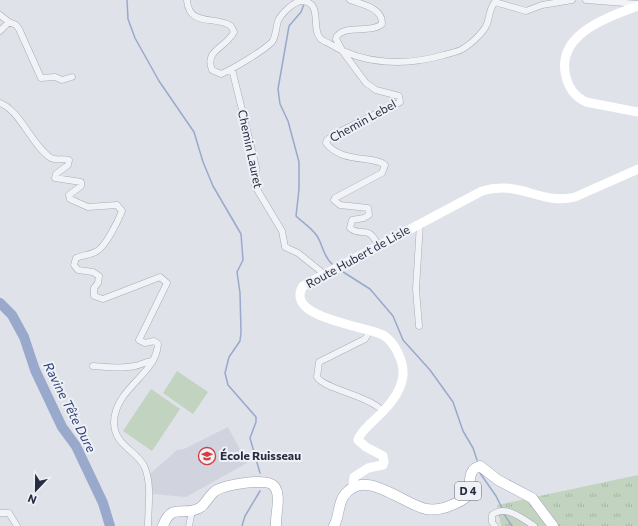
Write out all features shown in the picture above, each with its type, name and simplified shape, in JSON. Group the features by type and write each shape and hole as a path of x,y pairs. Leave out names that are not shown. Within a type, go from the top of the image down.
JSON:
{"main road":[{"path":"638,5 603,19 588,28 569,49 564,65 567,83 578,98 586,102 638,112"},
{"name":"Route Hubert de Lisle","path":"353,487 354,477 361,471 382,465 384,462 383,456 366,447 358,440 363,431 383,411 400,389 403,368 391,342 383,335 349,326 311,311 305,307 299,299 299,293 309,282 420,223 489,189 510,187 551,199 566,200 638,169"},
{"name":"D 4","path":"353,487 361,484 373,485 421,507 428,509 445,508 459,502 466,496 471,473 475,467 480,466 486,468 498,480 532,498 553,526"},
{"path":"163,526 165,518 170,513 192,511 201,507 216,490 238,484 266,482 272,484 278,495 276,526"},
{"path":"334,526 344,496 353,487"}],"street":[{"path":"187,0 187,7 195,17 205,21 219,20 231,26 234,32 231,37 211,55 209,63 212,70 221,74 232,70 271,42 278,20 297,2 304,1 312,6 316,13 316,32 321,39 343,52 383,62 404,63 422,61 463,50 486,26 490,7 495,2 526,11 542,5 572,0"},
{"name":"Chemin Lebel","path":"350,0 372,8 380,15 382,24 375,28 339,33 336,39 343,52 366,83 376,90 395,94 400,99 398,104 335,134 327,140 328,146 346,157 379,161 385,165 382,173 335,198 334,200 340,205 368,208 369,215 364,218 352,220 350,228 371,234 374,236 378,245"},
{"path":"586,0 638,5"},
{"path":"0,15 16,25 19,29 41,78 55,77 62,80 72,77"},
{"path":"0,31 9,22"},
{"name":"Chemin Lauret","path":"232,70 256,168 255,186 282,231 285,247 298,253 324,274"},
{"path":"0,102 8,107 44,152 52,158 70,160 68,165 56,174 55,178 81,182 81,186 69,196 70,199 88,207 117,205 122,212 115,228 101,248 97,251 76,258 74,264 78,270 93,272 99,276 98,284 94,288 94,296 103,299 160,278 167,283 139,340 145,342 154,341 158,344 157,352 153,362 126,391 115,411 114,423 119,440 142,462 145,469 149,495 148,526"},
{"path":"419,326 416,289 420,223"},
{"path":"370,331 364,339 319,362 317,378 324,383 374,402 383,411"},
{"path":"93,366 114,368 153,362"},
{"path":"495,526 492,522 492,515 503,510 510,512 534,526"},
{"path":"189,526 192,511"},
{"path":"0,513 9,514 16,526"}],"shaded area":[{"name":"École Ruisseau","path":"228,427 247,463 186,497 153,494 150,474 177,450 184,449"}],"green space":[{"path":"177,371 208,392 193,414 163,393"},
{"path":"151,389 180,409 152,451 123,431"},
{"path":"638,475 638,526 501,526 497,505"}],"waterway":[{"path":"127,0 128,19 135,38 159,81 194,132 203,162 213,186 241,234 243,260 237,272 240,293 240,341 229,357 225,373 228,385 256,417 256,422 250,438 260,473"},
{"path":"304,4 301,12 289,26 278,89 280,104 288,121 299,162 299,189 296,216 315,233 327,258 332,264"},
{"path":"340,270 370,289 393,316 403,340 430,370 453,402 463,431 473,448 477,460"},
{"name":"Ravine Tête Dure","path":"0,303 12,315 24,337 35,370 62,427 76,446 103,503 110,526"},
{"path":"480,473 496,496 502,508"},
{"path":"242,526 245,516 260,491"},
{"path":"504,514 512,526"}],"place":[{"name":"École Ruisseau","path":"207,456"}]}
